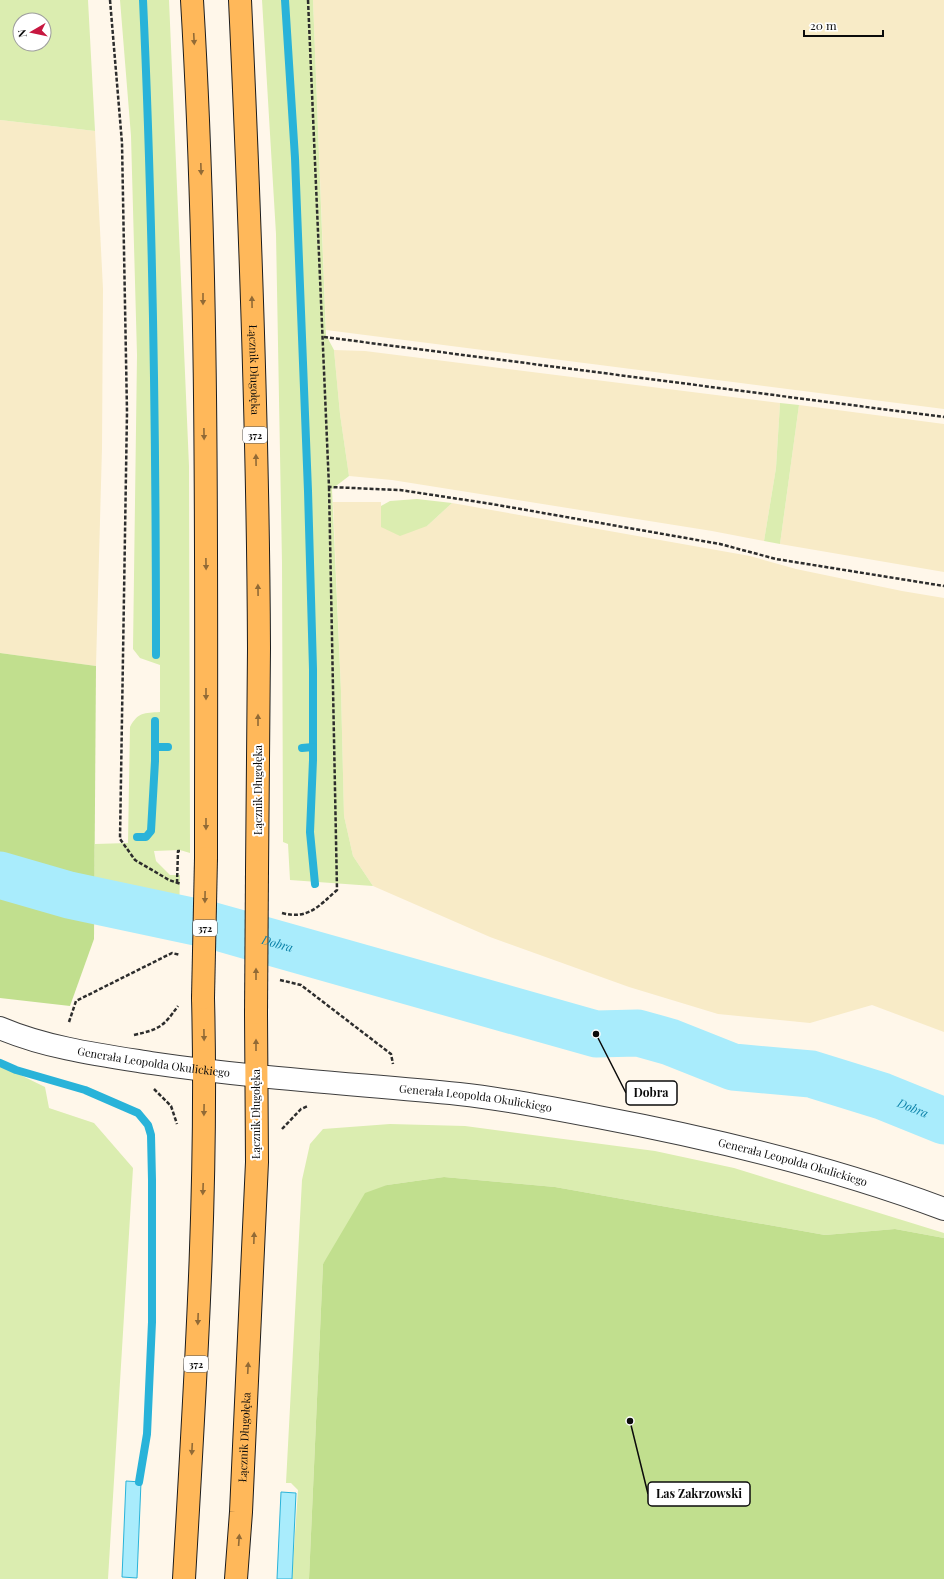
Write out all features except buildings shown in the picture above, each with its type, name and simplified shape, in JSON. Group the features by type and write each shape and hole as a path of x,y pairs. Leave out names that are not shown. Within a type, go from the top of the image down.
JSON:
{"main road":[{"name":"372","path":"184,1579 194,1417 201,1240 205,1071 203,998 206,858 203,252 200,139 192,0"},
{"name":"Łącznik Długołęka","path":"236,1579 242,1497 257,1162 256,1013 259,648 249,194 240,0"}],"street":[{"name":"Generała Leopolda Okulickiego","path":"0,1028 61,1047 205,1071 462,1095 650,1126 749,1149 831,1172 944,1209"}],"path":[{"path":"110,0 122,143 128,412 120,839 135,860 169,880 185,885"},
{"path":"276,911 291,915 312,912 337,890 329,487 324,337 308,0"},
{"path":"324,337 944,417"},
{"path":"329,487 400,490 492,504 720,544 776,559 944,586"},
{"path":"177,883 178,851"},
{"path":"133,1035 157,1029 165,1024 179,1005"},
{"path":"62,1021 75,1024"},
{"path":"281,1131 301,1109 317,1102 329,1101 330,1083"},
{"path":"148,1085 159,1093 171,1106 176,1117 178,1130"}],"shaded area":[{"path":"313,0 944,0 944,409 326,330"},
{"path":"0,120 95,131 103,289 102,448 96,666 0,653"},
{"path":"334,350 365,351 780,403 776,468 764,541 712,531 392,480 349,476 340,414"},
{"path":"799,405 944,424 944,572 780,544"},
{"path":"333,502 381,502 381,506 427,526 452,503 750,556 796,569 902,591 944,598 944,1032 872,1005 810,1023 718,1014 629,987 490,937 373,886 353,856 344,816 341,691"}],"green space":[{"path":"0,0 88,0 95,131 0,120"},
{"path":"120,0 169,0 189,466 190,853 180,850 154,851 156,861 170,875 180,875 179,914 94,894 95,844 128,843 130,727 136,718 142,714 160,712 160,665 140,658 133,649 137,355 131,136"},
{"path":"262,0 313,0 326,335 334,350 340,414 349,476 332,489 341,691 344,816 353,856 373,886 290,880 288,844 283,842 282,563 276,234"},
{"path":"780,403 799,405 780,544 764,541 776,468"},
{"path":"417,499 452,503 427,526 400,536 381,527 381,506 390,501"},
{"path":"0,653 96,666 94,939 70,1006 0,998"},
{"path":"0,1065 45,1087 49,1108 94,1123 133,1168 108,1579 0,1579"},
{"path":"390,1124 465,1126 655,1151 734,1168 944,1233 944,1238 895,1229 825,1235 555,1187 444,1177 387,1185 323,1264 309,1579 292,1579 298,1490 291,1483 286,1483 302,1180 310,1144 323,1129"},
{"path":"444,1177 555,1187 825,1235 895,1229 944,1238 944,1579 309,1579 323,1264 365,1193 387,1185"}],"water":[{"path":"126,1481 141,1482 137,1578 122,1577"},
{"path":"281,1492 296,1493 292,1579 277,1579"}],"waterway":[{"path":"143,0 153,328 156,655"},
{"path":"285,0 295,158 308,491 313,669 313,760 310,832 315,884"},
{"path":"137,837 146,837 151,831 155,761 155,721"},
{"path":"155,747 168,747"},
{"path":"302,748 313,747"},
{"name":"Dobra","path":"0,875 69,895 210,925 596,1034 638,1033 670,1042 733,1067 811,1074 882,1096 944,1121"},
{"path":"0,1063 16,1070 85,1090 138,1113 148,1125 151,1135 152,1180 152,1322 147,1434 139,1482"}],"place":[{"name":"Dobra","path":"596,1034"},
{"name":"Las Zakrzowski","path":"630,1421"}]}
